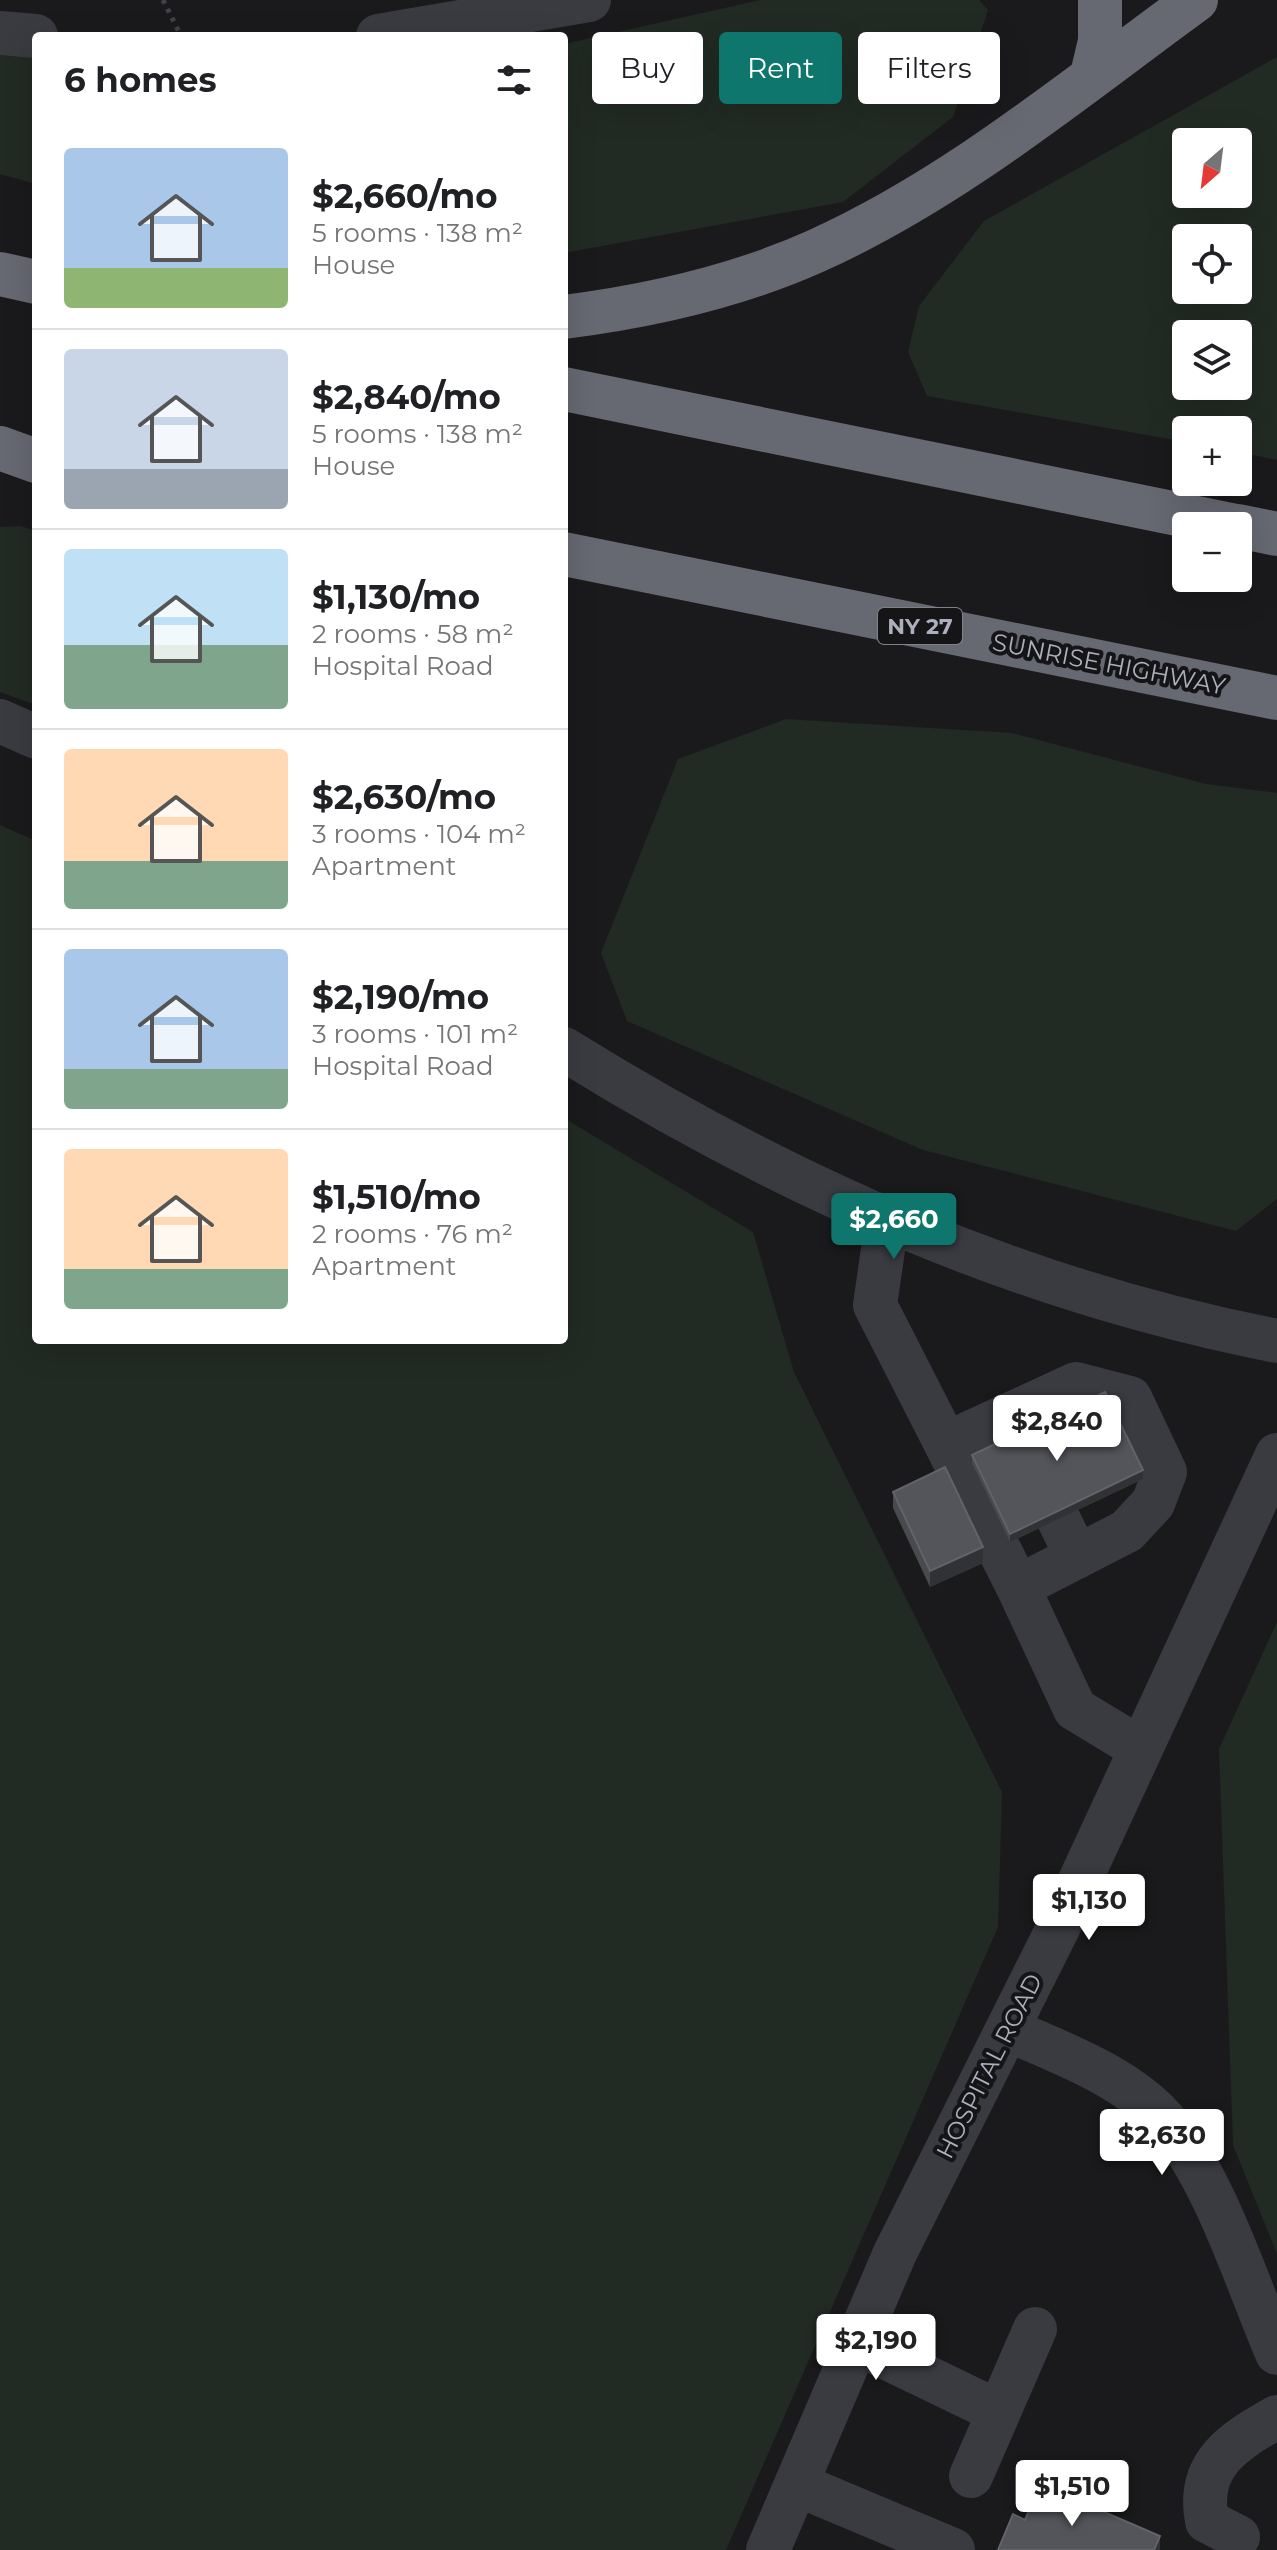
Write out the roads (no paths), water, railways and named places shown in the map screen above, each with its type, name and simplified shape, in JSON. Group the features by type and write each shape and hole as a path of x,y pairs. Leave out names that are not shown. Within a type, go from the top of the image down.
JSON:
{"highway":[{"path":"1092,75 1100,41 1100,0"},
{"path":"568,316 689,295 759,274 817,251 936,184 1196,0"},
{"path":"0,273 32,274"},
{"path":"0,273 32,281"},
{"path":"568,390 1172,513"},
{"path":"0,440 32,447"},
{"path":"0,448 32,460"},
{"path":"1252,529 1277,534"},
{"name":"SUNRISE HIGHWAY","path":"568,555 1277,698"}],"street":[{"path":"401,32 589,0"},
{"path":"0,33 32,36"},
{"path":"0,721 32,735"},
{"path":"568,1051 718,1141 887,1222 971,1257 1146,1313 1277,1341"},
{"path":"887,1222 875,1305 1018,1587 1075,1709 1141,1749"},
{"path":"946,1444 1012,1429 1060,1406 1076,1384 1130,1398 1165,1472 1153,1503 1117,1513 1077,1557 1018,1587"},
{"name":"HOSPITAL ROAD","path":"768,2550 895,2253 1009,2030 1277,1455"},
{"path":"1058,1518 1077,1557"},
{"path":"1009,2030 1104,2076 1166,2121 1192,2159 1212,2200 1277,2353"},
{"path":"971,2476 1035,2329"},
{"path":"856,2343 999,2412"},
{"path":"1238,2537 1207,2521 1202,2499 1216,2464 1232,2442 1277,2417"},
{"path":"796,2484 953,2550"}]}
